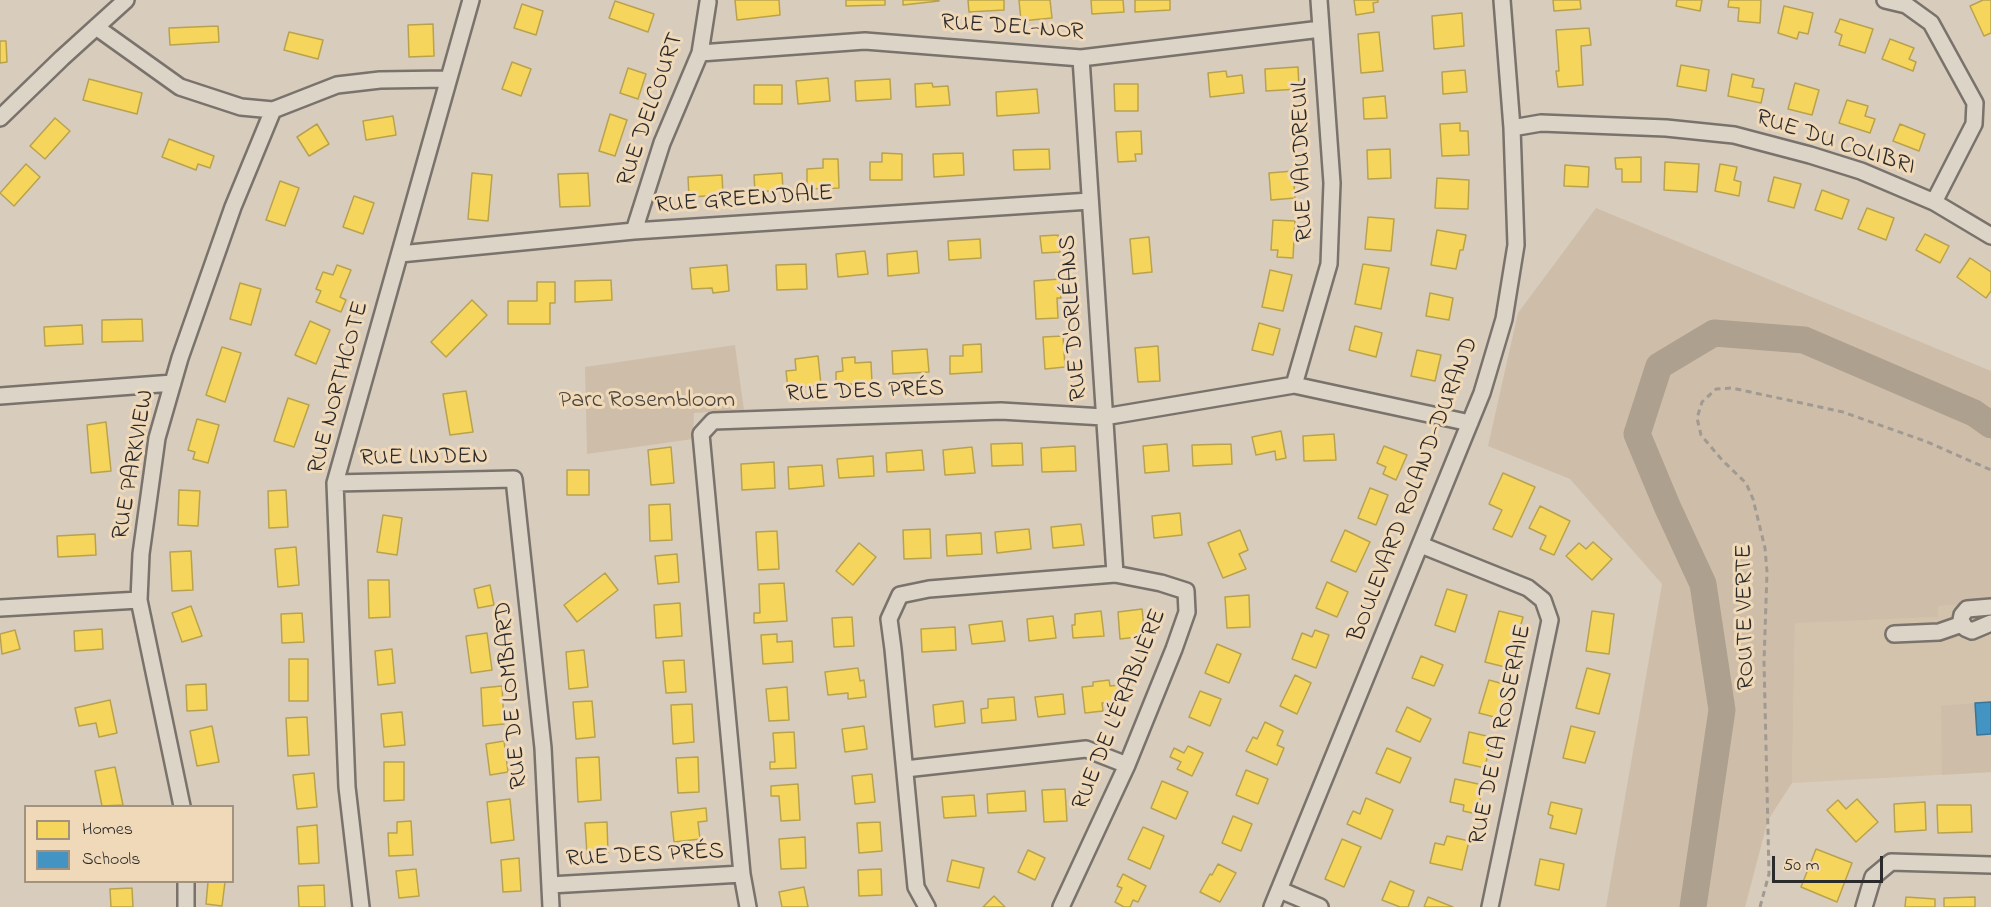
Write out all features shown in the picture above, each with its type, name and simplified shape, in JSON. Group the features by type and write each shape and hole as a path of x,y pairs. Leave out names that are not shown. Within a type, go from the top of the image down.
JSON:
{"street":[{"path":"0,118 126,0"},
{"name":"RUE NORTHCOTE","path":"361,907 347,787 335,483 471,0"},
{"name":"RUE VAUDREUIL","path":"1294,385 1329,264 1332,183 1318,0"},
{"name":"BOULEVARD ROLAND-DURAND","path":"1272,907 1482,393 1504,319 1516,245 1512,128 1502,0"},
{"path":"1885,0 1906,6 1931,23 1975,103 1974,124 1934,202"},
{"name":"RUE DELCOURT","path":"634,231 662,143 700,53 708,2"},
{"path":"96,27 180,87 241,107 273,110 337,85 380,80 447,80"},
{"name":"RUE DEL-NOR","path":"700,53 866,41 1081,58 1321,29"},
{"name":"RUE D'ORLÉANS","path":"1081,58 1115,574"},
{"name":"RUE PARKVIEW","path":"182,805 139,600 141,554 157,438 180,358 233,207 273,110"},
{"name":"RUE DU COLIBRI","path":"1512,128 1541,123 1666,128 1734,135 1810,154 1861,171 1934,202 1991,236"},
{"name":"RUE GREENDALE","path":"400,254 634,231 1090,201"},
{"path":"0,396 173,383"},
{"name":"RUE DES PRÉS","path":"748,907 742,874 701,434 713,421 1001,411 1104,417 1294,385 1470,423"},
{"name":"RUE LINDEN","path":"335,483 514,479"},
{"name":"RUE DE LOMBARD","path":"514,479 543,748 552,907"},
{"name":"RUE DE LA ROSERAIE","path":"1421,544 1528,588 1543,600 1550,620 1490,907"},
{"name":"RUE DE L'ÉRABLIÈRE","path":"927,907 916,887 889,619 900,595 929,589 1115,574 1161,583 1186,591 1187,612 1127,765 1061,907"},
{"path":"0,608 139,600"},
{"path":"1991,607 1967,609 1962,615 1962,624 1972,631 1991,623"},
{"path":"1894,634 1939,632 1962,624"},
{"path":"905,769 1086,749 1127,765"},
{"path":"1864,907 1873,877 1891,862 1991,865"},
{"name":"RUE DES PRÉS","path":"550,885 742,874"},
{"path":"186,883 186,907"},
{"path":"1280,890 1320,907"}],"path":[{"name":"ROUTE VERTE","path":"1760,907 1769,874 1764,662 1767,572 1765,548 1753,499 1746,483 1701,435 1697,418 1702,402 1716,389 1732,388 1843,412 1925,441 1991,470"}],"shaded area":[{"path":"1991,603 1991,772 1792,783 1795,622 1937,617 1937,606"}],"green space":[{"path":"1596,208 1991,371 1991,603 1938,606 1938,617 1795,623 1792,783 1768,820 1745,907 1606,907 1662,584 1570,479 1488,446 1518,313"},
{"name":"Parc Rosembloom","path":"735,345 744,410 694,413 693,439 587,454 585,367"},
{"path":"1975,703 1977,735 1991,734 1991,772 1942,775 1941,706"}],"building: Homes":[{"path":"735,0 779,0 780,15 737,20"},
{"path":"846,0 885,0 885,5 846,6"},
{"path":"903,0 939,0 939,1 903,5"},
{"path":"968,0 1004,0 1004,10 969,12"},
{"path":"1019,0 1050,0 1052,18 1021,21"},
{"path":"1091,0 1123,0 1124,12 1092,14"},
{"path":"1135,0 1170,0 1170,10 1135,12"},
{"path":"1354,0 1378,0 1378,2 1373,3 1374,12 1356,15"},
{"path":"1553,0 1580,0 1581,9 1554,11"},
{"path":"1677,0 1702,0 1700,11 1676,6"},
{"path":"1729,0 1761,0 1760,23 1738,21 1739,8 1728,7"},
{"path":"1983,0 1991,0 1991,33 1984,36 1970,6"},
{"path":"615,1 654,14 648,32 609,18"},
{"path":"522,4 543,11 536,35 514,28"},
{"path":"1784,6 1813,13 1808,34 1799,32 1797,39 1778,33"},
{"path":"1462,13 1464,46 1434,49 1432,16"},
{"path":"1840,19 1873,29 1865,53 1839,45 1842,35 1835,32"},
{"path":"433,24 434,56 409,57 408,25"},
{"path":"218,26 219,42 170,45 169,28"},
{"path":"1589,28 1591,45 1581,46 1583,85 1558,87 1556,30"},
{"path":"289,32 323,40 318,59 284,50"},
{"path":"1379,32 1383,71 1361,73 1358,34"},
{"path":"1890,39 1914,48 1909,59 1916,62 1913,71 1882,59"},
{"path":"0,41 6,41 7,62 0,63"},
{"path":"512,62 531,69 521,96 502,89"},
{"path":"1681,65 1709,70 1706,91 1677,86"},
{"path":"1298,67 1299,89 1266,91 1265,69"},
{"path":"628,68 646,74 638,99 620,93"},
{"path":"1465,70 1467,92 1443,94 1442,72"},
{"path":"1226,71 1227,77 1242,75 1244,93 1210,97 1208,73"},
{"path":"1732,74 1754,79 1752,87 1764,89 1761,103 1728,96"},
{"path":"828,78 830,101 798,104 796,81"},
{"path":"89,79 142,93 137,114 83,100"},
{"path":"890,79 891,99 856,101 855,81"},
{"path":"932,83 933,87 948,86 950,105 916,107 915,84"},
{"path":"1795,83 1819,90 1812,115 1788,109"},
{"path":"1114,84 1138,84 1138,111 1115,111"},
{"path":"754,85 782,85 782,104 754,104"},
{"path":"1037,89 1039,113 997,116 996,92"},
{"path":"1385,96 1387,118 1364,119 1363,98"},
{"path":"1847,100 1868,106 1865,116 1875,119 1870,133 1839,123"},
{"path":"610,114 627,120 615,156 599,151"},
{"path":"393,116 396,135 366,140 363,121"},
{"path":"55,118 70,131 45,159 30,146"},
{"path":"1460,123 1460,131 1468,131 1469,155 1442,156 1440,124"},
{"path":"317,124 329,144 309,156 297,137"},
{"path":"1900,124 1925,134 1919,151 1893,141"},
{"path":"1141,131 1142,154 1135,154 1136,161 1118,162 1116,132"},
{"path":"169,139 214,156 210,168 198,164 196,170 162,157"},
{"path":"1049,149 1050,169 1014,170 1013,150"},
{"path":"1390,149 1391,178 1368,179 1367,150"},
{"path":"882,153 902,154 902,180 870,180 870,162 882,162"},
{"path":"963,153 964,175 934,177 933,154"},
{"path":"1641,157 1641,182 1622,182 1622,169 1616,169 1615,158"},
{"path":"823,159 838,159 839,188 807,189 807,169 823,168"},
{"path":"1665,162 1699,164 1697,192 1664,190"},
{"path":"26,164 40,177 14,206 0,193"},
{"path":"1720,164 1737,167 1734,180 1741,182 1739,196 1715,191"},
{"path":"1565,165 1589,167 1588,187 1564,186"},
{"path":"1293,171 1295,198 1271,200 1269,173"},
{"path":"472,173 492,175 488,221 468,219"},
{"path":"588,173 590,206 560,207 558,174"},
{"path":"782,173 783,190 755,192 754,175"},
{"path":"722,175 723,195 689,197 688,177"},
{"path":"1774,177 1801,184 1794,208 1768,201"},
{"path":"1437,178 1469,180 1468,209 1435,208"},
{"path":"280,181 299,188 285,226 266,220"},
{"path":"1822,190 1849,200 1842,219 1815,210"},
{"path":"354,196 374,203 363,234 343,227"},
{"path":"1867,208 1894,218 1886,240 1858,229"},
{"path":"1368,217 1394,219 1391,251 1365,249"},
{"path":"1273,220 1295,221 1293,258 1277,257 1278,250 1271,250"},
{"path":"1437,230 1466,235 1456,269 1431,265"},
{"path":"1925,234 1949,246 1940,263 1916,250"},
{"path":"1058,235 1060,252 1042,253 1040,236"},
{"path":"1149,237 1152,272 1133,274 1130,239"},
{"path":"980,239 981,258 949,260 948,241"},
{"path":"865,251 868,274 838,277 836,254"},
{"path":"917,251 919,273 888,276 887,254"},
{"path":"1970,258 1991,272 1991,291 1986,298 1957,277"},
{"path":"806,264 807,289 777,290 776,265"},
{"path":"1363,264 1389,268 1381,309 1355,304"},
{"path":"337,265 351,270 340,297 346,300 341,312 316,302 321,291 316,289 323,272 333,275"},
{"path":"727,265 729,291 713,293 712,288 692,289 690,268"},
{"path":"1270,270 1292,275 1283,311 1262,307"},
{"path":"1060,279 1061,298 1057,298 1058,318 1036,319 1034,281"},
{"path":"611,280 612,300 575,302 575,281"},
{"path":"537,282 555,282 555,303 550,303 550,324 508,324 508,301 537,301"},
{"path":"240,283 261,289 251,325 230,319"},
{"path":"1430,293 1453,298 1449,320 1426,316"},
{"path":"472,300 487,315 446,357 431,342"},
{"path":"142,319 143,341 102,342 102,320"},
{"path":"310,321 330,330 316,364 295,355"},
{"path":"1259,323 1280,329 1273,355 1252,350"},
{"path":"82,325 83,344 45,346 44,327"},
{"path":"1355,326 1382,333 1376,357 1349,350"},
{"path":"1063,336 1065,367 1045,369 1043,337"},
{"path":"981,344 982,372 950,374 950,356 963,356 963,345"},
{"path":"1158,346 1160,381 1138,382 1135,348"},
{"path":"222,347 241,353 225,402 206,395"},
{"path":"927,349 929,372 893,374 892,351"},
{"path":"1417,350 1441,355 1435,381 1411,376"},
{"path":"818,356 821,385 788,389 786,371 796,370 795,359"},
{"path":"855,357 855,363 871,362 872,383 836,385 836,372 843,371 842,358"},
{"path":"466,391 473,432 450,435 443,394"},
{"path":"288,398 309,405 294,447 274,441"},
{"path":"197,419 219,425 208,463 193,459 195,452 188,450"},
{"path":"106,422 111,471 91,473 87,425"},
{"path":"1281,431 1286,458 1276,460 1275,451 1256,455 1252,437"},
{"path":"1334,434 1336,460 1304,461 1303,436"},
{"path":"1022,443 1023,465 992,466 991,444"},
{"path":"1167,444 1169,471 1145,473 1143,446"},
{"path":"1231,444 1232,464 1193,466 1192,445"},
{"path":"1075,446 1076,471 1042,472 1041,448"},
{"path":"1384,446 1407,455 1396,480 1383,474 1386,467 1377,463"},
{"path":"671,447 674,483 651,485 648,450"},
{"path":"972,447 975,473 945,475 943,450"},
{"path":"922,450 924,470 887,472 886,453"},
{"path":"873,456 874,476 839,478 837,459"},
{"path":"774,462 775,488 742,490 741,464"},
{"path":"822,465 824,486 789,489 788,467"},
{"path":"567,470 589,470 589,495 567,495"},
{"path":"1503,473 1535,487 1512,537 1493,529 1502,510 1489,504"},
{"path":"1370,488 1388,495 1376,525 1358,518"},
{"path":"179,490 200,491 198,526 178,525"},
{"path":"286,490 288,527 269,528 268,491"},
{"path":"670,504 672,540 650,541 649,505"},
{"path":"1540,506 1570,521 1554,555 1540,549 1546,536 1529,528"},
{"path":"1180,513 1182,535 1154,538 1152,516"},
{"path":"383,515 402,518 397,555 377,552"},
{"path":"1081,524 1084,545 1053,548 1051,527"},
{"path":"930,529 931,558 904,559 903,530"},
{"path":"1029,529 1031,549 997,553 995,532"},
{"path":"1240,530 1248,550 1239,554 1246,569 1223,578 1208,543"},
{"path":"1345,530 1370,542 1356,572 1331,561"},
{"path":"777,531 779,569 758,570 756,532"},
{"path":"981,533 982,554 947,556 946,535"},
{"path":"95,534 96,555 58,557 57,536"},
{"path":"1593,542 1612,559 1592,580 1566,556 1579,543 1586,549"},
{"path":"859,543 876,557 853,585 836,571"},
{"path":"296,547 299,585 278,587 275,549"},
{"path":"191,551 193,590 172,591 170,552"},
{"path":"677,554 679,582 658,584 655,556"},
{"path":"605,573 618,590 577,622 564,605"},
{"path":"368,580 389,580 390,617 369,618"},
{"path":"1327,582 1348,592 1337,617 1316,608"},
{"path":"784,583 787,621 754,623 754,613 760,613 759,584"},
{"path":"490,585 494,605 478,608 474,589"},
{"path":"1447,589 1467,595 1455,632 1435,625"},
{"path":"1249,595 1250,627 1227,628 1225,597"},
{"path":"680,603 682,636 656,638 654,605"},
{"path":"191,606 202,636 182,642 172,613"},
{"path":"1142,609 1145,636 1120,639 1118,612"},
{"path":"1101,611 1104,636 1073,638 1072,625 1075,625 1075,614"},
{"path":"1499,611 1523,617 1509,668 1485,662"},
{"path":"1592,611 1614,614 1609,654 1586,651"},
{"path":"302,613 304,642 282,643 281,614"},
{"path":"1053,616 1056,638 1029,641 1027,619"},
{"path":"852,617 854,646 834,647 832,618"},
{"path":"1002,621 1005,641 972,644 969,625"},
{"path":"955,627 956,650 922,652 921,629"},
{"path":"102,629 103,649 75,651 74,631"},
{"path":"15,630 20,649 2,654 0,634"},
{"path":"1315,630 1329,635 1316,668 1292,659 1302,633 1312,637"},
{"path":"487,633 492,670 471,673 466,636"},
{"path":"777,634 777,642 792,641 793,662 763,664 761,635"},
{"path":"1217,644 1241,654 1229,683 1205,673"},
{"path":"392,649 395,683 378,685 375,651"},
{"path":"584,650 588,687 569,689 566,652"},
{"path":"1421,656 1443,665 1434,686 1412,678"},
{"path":"289,659 308,659 308,701 289,701"},
{"path":"684,660 686,692 666,693 663,661"},
{"path":"858,668 860,681 864,680 866,697 848,699 848,693 828,695 825,672"},
{"path":"1587,668 1610,674 1599,714 1576,708"},
{"path":"1295,675 1311,683 1297,714 1280,706"},
{"path":"1109,680 1110,686 1120,685 1122,701 1102,703 1103,711 1085,713 1082,687 1093,686 1093,682"},
{"path":"1489,680 1507,685 1498,718 1479,713"},
{"path":"206,684 207,710 187,711 186,685"},
{"path":"502,686 504,724 483,726 481,688"},
{"path":"787,687 789,720 769,721 766,689"},
{"path":"1200,691 1221,699 1210,726 1189,717"},
{"path":"1063,694 1065,714 1038,717 1035,697"},
{"path":"1014,697 1016,720 982,723 981,709 988,708 988,699"},
{"path":"110,700 117,733 99,737 96,723 79,726 75,708"},
{"path":"592,701 595,737 576,739 573,702"},
{"path":"963,701 965,723 935,727 933,705"},
{"path":"692,704 694,742 673,744 671,705"},
{"path":"1407,707 1431,719 1420,742 1396,731"},
{"path":"402,712 405,745 384,747 381,714"},
{"path":"307,717 309,755 288,756 286,718"},
{"path":"1265,722 1283,731 1277,745 1284,748 1277,765 1246,751 1253,737 1257,739"},
{"path":"212,726 219,762 197,766 190,731"},
{"path":"864,726 867,749 845,752 842,729"},
{"path":"1571,726 1595,732 1585,763 1563,758"},
{"path":"794,732 796,768 770,769 770,762 775,762 773,733"},
{"path":"1469,732 1491,737 1485,768 1463,763"},
{"path":"504,741 508,772 490,775 486,744"},
{"path":"1188,746 1203,753 1192,776 1177,769 1181,762 1170,757 1174,748 1184,753"},
{"path":"1387,748 1411,758 1400,783 1376,773"},
{"path":"599,757 601,800 578,802 576,758"},
{"path":"698,757 699,792 678,793 676,758"},
{"path":"384,762 404,762 404,800 384,801"},
{"path":"115,767 123,805 102,805 95,771"},
{"path":"1246,770 1268,779 1258,804 1236,795"},
{"path":"314,773 317,807 297,809 293,775"},
{"path":"872,774 875,802 855,804 852,776"},
{"path":"1455,779 1483,785 1477,814 1463,811 1464,805 1450,802"},
{"path":"1162,781 1188,792 1176,819 1151,808"},
{"path":"798,784 800,820 781,821 779,796 771,796 771,786"},
{"path":"1065,789 1067,821 1044,822 1042,790"},
{"path":"1025,791 1026,811 988,813 987,794"},
{"path":"974,795 976,816 944,818 942,797"},
{"path":"1366,798 1393,810 1381,839 1347,824 1353,811 1360,814"},
{"path":"510,799 514,840 491,843 487,802"},
{"path":"1857,799 1878,822 1856,842 1827,810 1838,800 1846,809"},
{"path":"1551,802 1582,809 1576,834 1550,828 1553,816 1548,814"},
{"path":"1925,802 1926,830 1895,832 1894,804"},
{"path":"1937,805 1971,805 1972,832 1938,833"},
{"path":"706,808 707,821 698,822 700,839 674,842 671,812"},
{"path":"1233,816 1252,824 1241,851 1222,843"},
{"path":"411,821 413,855 389,856 388,833 397,833 397,822"},
{"path":"607,822 608,853 587,854 585,823"},
{"path":"880,822 882,851 859,853 857,823"},
{"path":"317,825 319,863 299,864 297,827"},
{"path":"1143,827 1164,836 1150,869 1128,859"},
{"path":"1447,836 1469,841 1462,870 1430,863 1435,843 1444,845"},
{"path":"805,837 806,868 781,869 779,839"},
{"path":"1342,839 1361,847 1344,887 1325,879"},
{"path":"1816,849 1852,863 1837,902 1801,887"},
{"path":"1028,850 1045,858 1035,880 1018,872"},
{"path":"519,858 521,891 503,892 501,860"},
{"path":"1540,859 1564,864 1559,890 1535,885"},
{"path":"952,860 984,868 979,888 947,881"},
{"path":"1218,864 1236,873 1220,902 1200,892"},
{"path":"416,869 419,896 399,898 396,871"},
{"path":"881,869 882,895 859,896 858,870"},
{"path":"1123,874 1146,886 1138,902 1133,900 1130,907 1124,907 1115,902 1122,888 1117,886"},
{"path":"1390,881 1414,891 1408,907 1400,907 1382,900"},
{"path":"208,883 225,883 222,906 206,904"},
{"path":"324,885 325,907 299,907 298,886"},
{"path":"804,887 808,907 782,907 779,892"},
{"path":"132,888 133,907 111,907 110,889"},
{"path":"994,896 1005,907 983,907"},
{"path":"1428,897 1453,907 1424,907"},
{"path":"1906,897 1935,899 1935,907 1905,907"},
{"path":"1975,897 1975,907 1944,907 1944,898"}],"building: Schools":[{"path":"1991,702 1991,734 1977,735 1975,703"}],"waterway":[{"path":"1693,907 1722,710 1703,584 1637,434 1659,366 1714,333 1804,340 1974,413 1991,425"}]}
